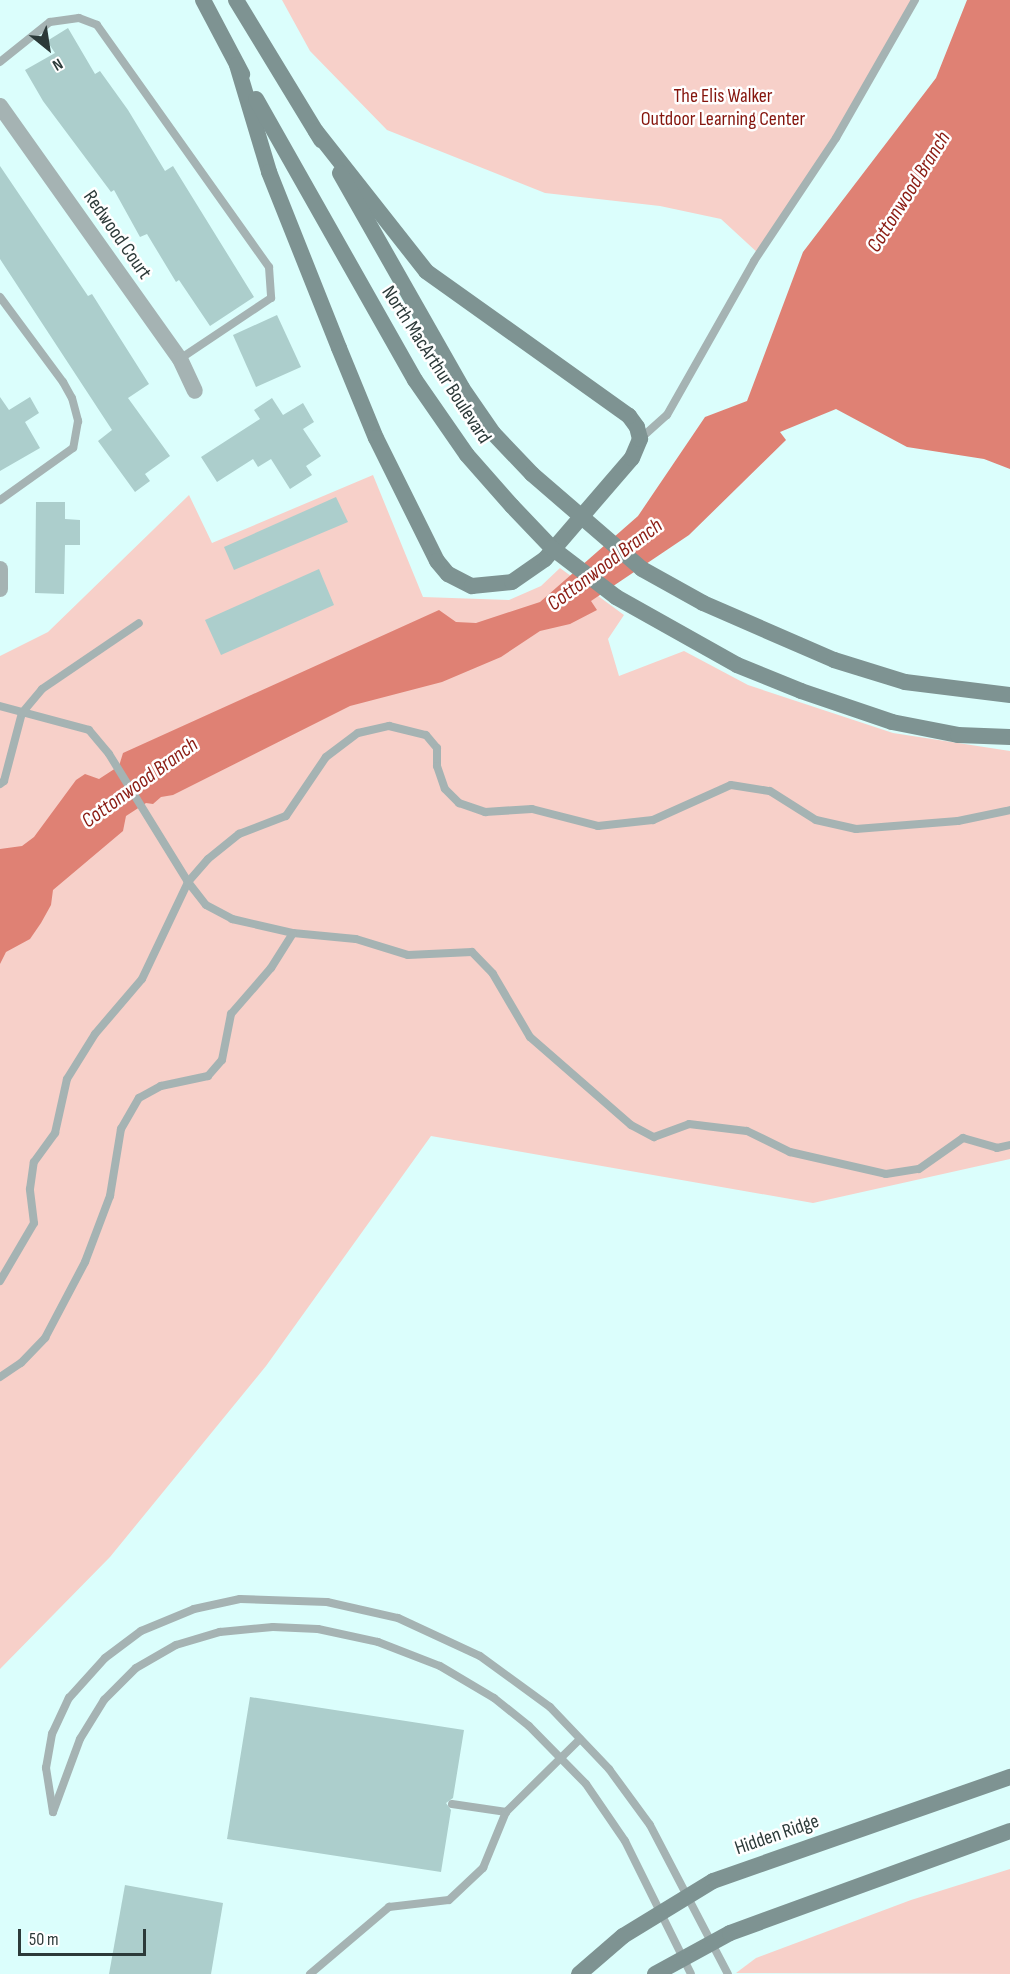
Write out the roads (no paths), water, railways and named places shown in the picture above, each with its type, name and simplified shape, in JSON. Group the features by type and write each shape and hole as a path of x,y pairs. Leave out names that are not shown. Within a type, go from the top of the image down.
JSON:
{"main road":[{"name":"North MacArthur Boulevard","path":"203,0 237,65 416,380 468,455 552,548 616,597 737,665 801,691 892,722 958,735 1010,737"},
{"name":"North MacArthur Boulevard","path":"236,0 316,130 462,388 493,433 532,474 642,569 703,603 834,660 905,682 1010,695"},
{"path":"237,65 269,172 339,348 381,448 448,574 472,586 492,586 530,573 632,458 639,439 630,416 426,271 316,130"},
{"name":"Hidden Ridge","path":"579,1974 623,1936 661,1910 689,1893 741,1869 1010,1777"},
{"path":"655,1974 712,1940 1010,1831"}],"street":[{"name":"Redwood Court","path":"0,106 180,359 195,391"},
{"path":"0,569 0,589"}],"lane":[{"path":"639,439 668,415 754,261 836,138 915,0"},
{"path":"0,62 50,22 79,18 96,25 269,267 273,284 271,298 180,359"},
{"path":"0,297 63,382 72,398 78,421 73,448 0,500"},
{"path":"0,784 4,781 22,713 42,689 139,624"},
{"path":"0,706 89,730 108,754 188,882 206,905 232,919 293,933 356,939 408,955 472,952 493,974 530,1037 631,1125 654,1137 689,1124 747,1131 790,1152 886,1174 919,1169 963,1138 997,1148 1010,1145"},
{"path":"0,1281 34,1223 30,1189 34,1162 55,1133 67,1079 95,1034 142,979 188,882 208,859 239,834 285,816 326,757 358,733 389,726 426,735 437,748 436,766 445,789 459,803 485,812 532,809 598,826 652,820 731,785 770,791 816,820 856,829 958,821 1010,810"},
{"path":"0,1377 21,1363 45,1338 85,1262 110,1196 121,1129 139,1098 161,1086 208,1077 222,1060 231,1014 271,968 293,933"},
{"path":"691,1974 625,1841 586,1784 562,1759 494,1698 440,1665 368,1640 318,1629 273,1627 220,1632 176,1645 136,1668 104,1700 80,1739 53,1812 46,1768 52,1734 69,1698 105,1658 141,1631 194,1609 240,1599 327,1602 399,1618 480,1656 550,1707 609,1769 650,1825 689,1893 728,1974"},
{"path":"310,1974 389,1907 449,1900 483,1868 506,1812 562,1759 580,1738"},
{"path":"452,1804 506,1812"}],"water":[{"name":"Cottonwood Branch","path":"967,0 1010,0 1010,469 984,459 907,447 836,409 780,432 786,440 689,535 591,601 597,610 570,624 540,631 501,657 442,682 350,706 173,795 161,797 153,804 146,803 126,816 123,831 53,890 51,905 30,939 6,952 0,964 0,849 22,846 34,837 76,780 85,774 99,779 119,766 123,753 439,610 456,622 476,623 540,602 638,516 705,417 747,401 803,252 936,78"}],"park label":[{"name":"The Elis Walker Outdoor Learning Center","path":"723,108"}]}
